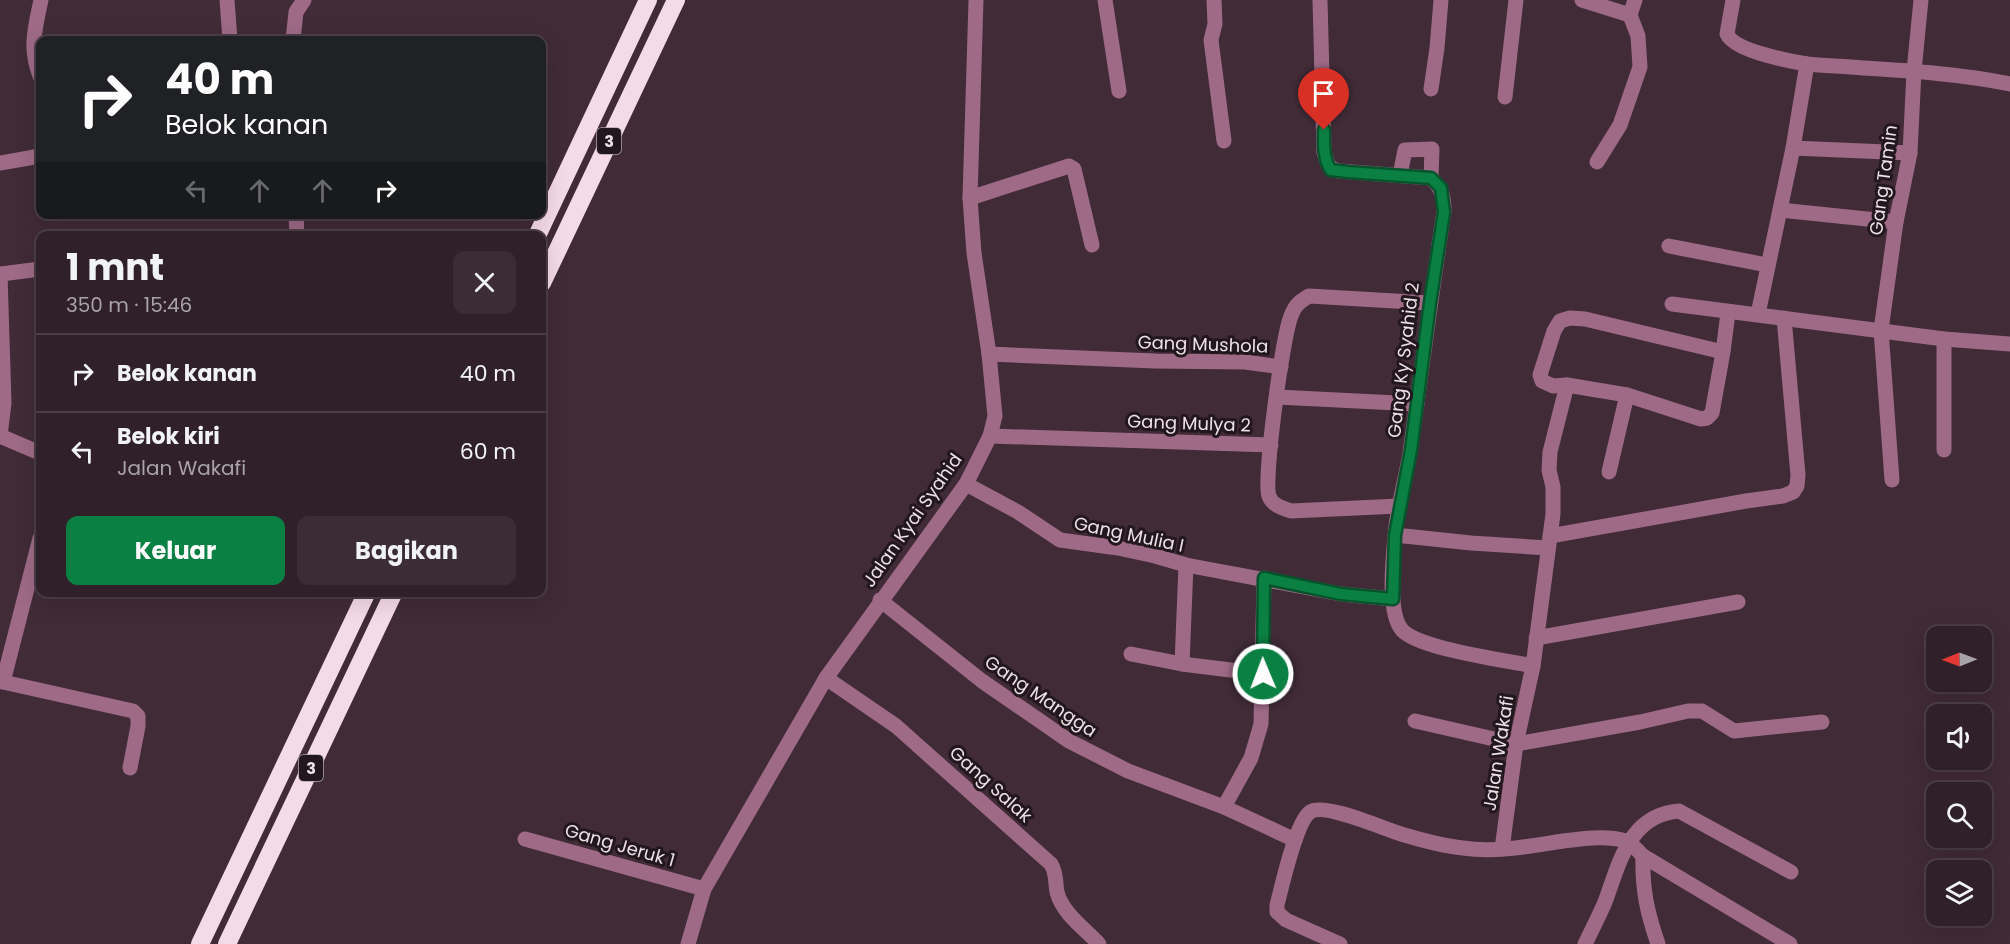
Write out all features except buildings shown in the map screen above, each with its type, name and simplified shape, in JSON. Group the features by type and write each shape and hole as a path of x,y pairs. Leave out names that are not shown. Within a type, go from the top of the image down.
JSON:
{"highway":[{"name":"3","path":"546,217 648,0"},
{"name":"3","path":"546,275 676,0"},
{"name":"3","path":"200,944 365,597"},
{"name":"3","path":"227,944 392,597"}],"street":[{"path":"36,58 32,40 41,0"},
{"path":"227,0 230,36"},
{"path":"293,36 296,12 304,0"},
{"name":"Jalan Kyai Syahid","path":"688,944 704,889 826,678 880,600 966,484 990,436 995,416 989,354 974,253 970,198 976,0"},
{"path":"1105,0 1119,91"},
{"path":"1214,0 1215,24 1211,40 1224,141"},
{"path":"1320,0 1324,152 1327,165 1331,170 1339,171 1401,176 1431,178 1432,149 1405,150 1401,176"},
{"path":"1431,89 1441,0"},
{"path":"1505,97 1516,0"},
{"path":"1582,0 1632,7 1638,36 1640,67 1620,125 1596,162"},
{"path":"1733,0 1727,34 1733,43 1747,49 1807,64 1914,71 1987,79 2010,84"},
{"name":"Gang Tamin","path":"1892,480 1881,330 1896,222 1910,153 1914,71 1921,0"},
{"path":"1758,314 1807,64"},
{"path":"1792,148 1910,153"},
{"path":"0,163 36,157"},
{"path":"970,198 1069,166 1074,169 1092,245"},
{"name":"Gang Ky Syahid 2","path":"1395,535 1411,450 1444,212 1441,188 1431,178"},
{"path":"1780,210 1896,222"},
{"path":"1669,246 1767,266"},
{"path":"36,270 0,274 4,404 0,436 36,451"},
{"path":"1281,367 1290,317 1297,303 1309,296 1430,303"},
{"path":"1672,304 1944,339 2010,344"},
{"path":"1723,352 1585,319 1570,318 1560,321 1554,331 1540,375 1542,381 1553,386 1567,385 1627,395 1701,420 1712,413 1723,352 1728,313"},
{"path":"1533,666 1432,645 1413,638 1403,631 1397,622 1393,599 1395,535 1471,543 1549,542 1746,501 1783,496 1793,492 1797,486 1798,475 1784,318"},
{"path":"1944,339 1944,450"},
{"name":"Gang Mushola","path":"989,354 1155,361 1245,362 1281,367 1271,445"},
{"name":"Jalan Wakafi","path":"1502,849 1516,744 1533,666 1549,542 1553,501 1549,470 1550,452 1567,385"},
{"path":"1609,472 1627,395"},
{"path":"1277,397 1417,404"},
{"name":"Gang Mulya 2","path":"990,436 1271,445 1268,493 1272,501 1280,507 1291,511 1399,506"},
{"name":"Gang Mulia I","path":"966,484 1018,512 1060,540 1155,556 1186,566 1264,578 1341,594 1393,599"},
{"path":"36,553 1,681 132,711 138,716 138,726 130,768"},
{"path":"1182,664 1186,566"},
{"path":"1224,807 1251,758 1261,724 1264,578"},
{"name":"Gang Mangga","path":"880,600 982,681 1069,741 1128,771 1224,807 1295,840"},
{"path":"1536,638 1738,602"},
{"path":"1131,654 1182,664 1263,674"},
{"name":"Gang Salak","path":"826,678 896,726 1051,864 1056,871 1057,893 1068,912 1099,944"},
{"path":"1415,721 1516,744 1688,711 1702,711 1734,731 1822,722"},
{"path":"1340,944 1280,917 1277,912 1276,905 1295,840 1305,818 1311,811 1320,809 1401,834 1454,847 1477,850 1596,837 1628,842 1643,856 1790,944"},
{"path":"1585,944 1602,909 1628,842 1647,821 1663,813 1679,811 1791,872"},
{"name":"Gang Jeruk 1","path":"525,839 704,889"},
{"path":"1643,856 1642,883 1647,911 1658,944"}],"route":[{"path":"1263,674 1264,578 1341,594 1393,599 1395,535 1411,450 1444,212 1441,188 1431,178 1331,170 1327,165 1324,152 1324,130"}]}
